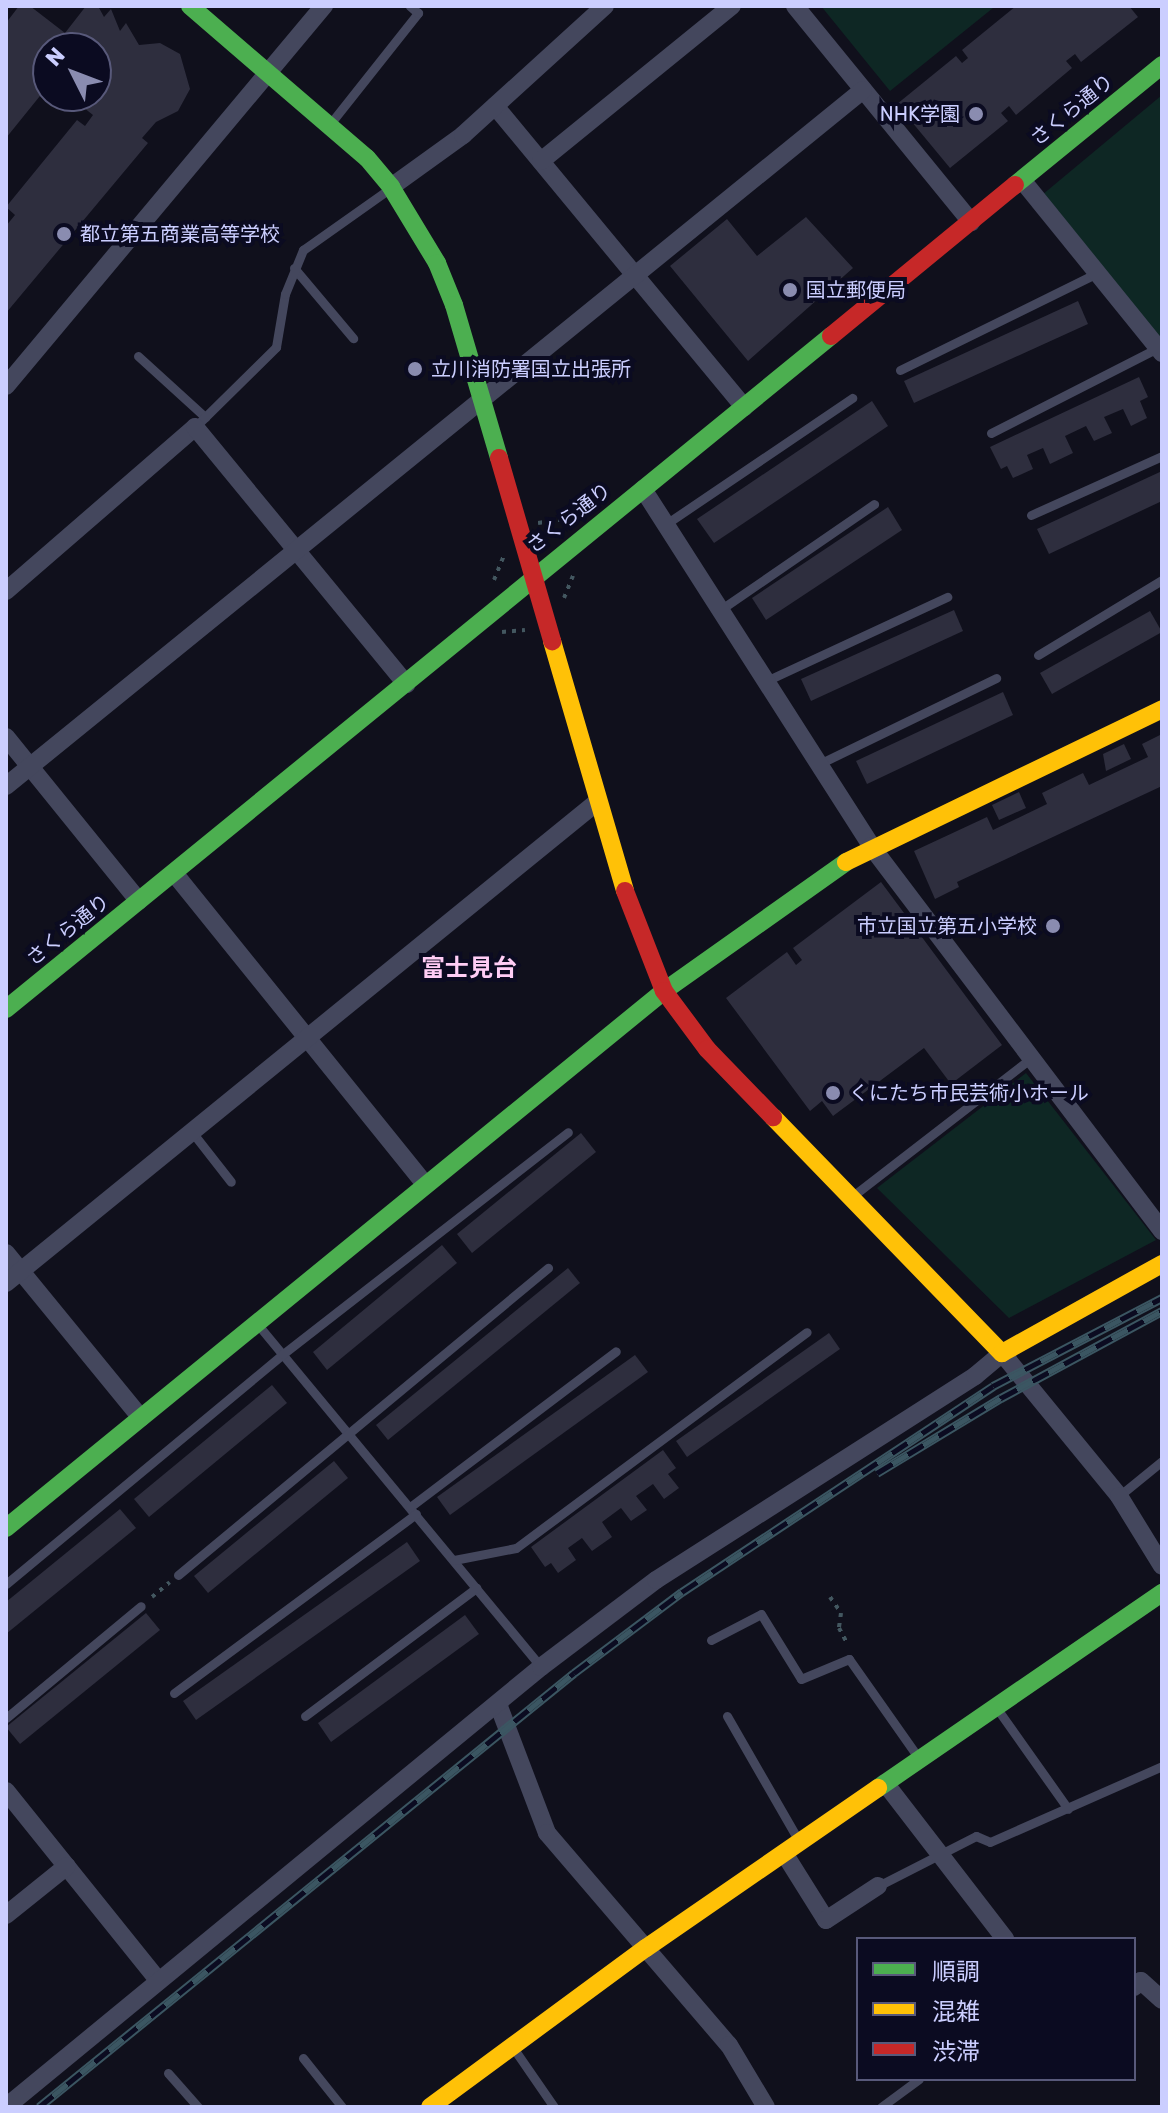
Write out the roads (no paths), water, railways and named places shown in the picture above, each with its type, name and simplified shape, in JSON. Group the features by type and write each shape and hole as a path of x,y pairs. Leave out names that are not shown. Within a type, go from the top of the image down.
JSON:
{"street":[{"path":"190,6 329,124 391,187 437,263 533,574 597,802 664,991 707,1049 848,1199 1002,1353 1119,1496 1162,1566"},
{"path":"6,386 324,6"},
{"path":"391,187 495,106 605,6"},
{"path":"541,161 732,6"},
{"path":"795,6 971,222"},
{"name":"さくら通り","path":"6,1009 406,684 533,574 643,489 1162,65"},
{"path":"6,786 863,90"},
{"path":"495,106 744,407"},
{"path":"1022,180 1160,350"},
{"path":"6,591 200,422 296,550 406,684"},
{"path":"643,489 871,846 1162,1231"},
{"path":"6,1528 664,991 871,846 1162,709"},
{"path":"6,737 139,901"},
{"path":"13,1277 597,802"},
{"path":"174,873 426,1185"},
{"path":"6,1253 13,1277 141,1418"},
{"path":"6,2107 541,1667 656,1580 975,1376 1002,1353 1162,1264"},
{"path":"430,2107 646,1948 1162,1593"},
{"path":"498,1704 547,1833 581,1878 729,2045 766,2107"},
{"path":"885,1783 938,1857 1003,1937"},
{"path":"6,1791 158,1980"},
{"path":"784,1853 826,1920 878,1886"},
{"path":"6,1915 67,1866"},
{"path":"1136,1985 1141,1981 1162,2000"}],"lane":[{"path":"329,124 418,13 410,6"},
{"path":"138,356 200,422 276,347 294,268 303,250 391,187"},
{"path":"294,268 353,338"},
{"path":"900,370 1097,273"},
{"path":"991,433 1160,350"},
{"path":"666,524 852,398"},
{"path":"1031,515 1162,456"},
{"path":"720,610 874,504"},
{"path":"1038,655 1162,580"},
{"path":"766,681 947,597"},
{"path":"819,764 996,678"},
{"path":"848,1199 1031,1058"},
{"path":"192,1132 231,1182"},
{"path":"6,1584 283,1354 568,1132"},
{"path":"178,1575 548,1268"},
{"path":"257,1323 541,1667"},
{"path":"454,1560 516,1548 807,1332"},
{"path":"174,1693 616,1351"},
{"path":"1119,1496 1162,1461"},
{"path":"305,1716 476,1588"},
{"path":"6,1718 141,1606"},
{"path":"711,1640 761,1614 801,1679 849,1659 920,1760"},
{"path":"996,1707 1068,1809"},
{"path":"727,1716 800,1842"},
{"path":"878,1886 976,1836 990,1842 1162,1766"},
{"path":"512,2046 554,2107"},
{"path":"303,2058 342,2107"},
{"path":"168,2073 198,2107"},
{"path":"881,2107 916,2081"}],"railway":[{"path":"39,2107 574,1673 682,1592 993,1386 1162,1298"},
{"path":"877,1473 1001,1398 1162,1311"}],"place":[{"name":"NHK学園","path":"976,114"},
{"name":"都立第五商業高等学校","path":"64,234"},
{"name":"国立郵便局","path":"790,290"},
{"name":"立川消防署国立出張所","path":"415,369"},
{"name":"市立国立第五小学校","path":"1053,926"},
{"name":"くにたち市民芸術小ホール","path":"833,1093"}],"district":[{"name":"富士見台","path":"469,969"}]}
